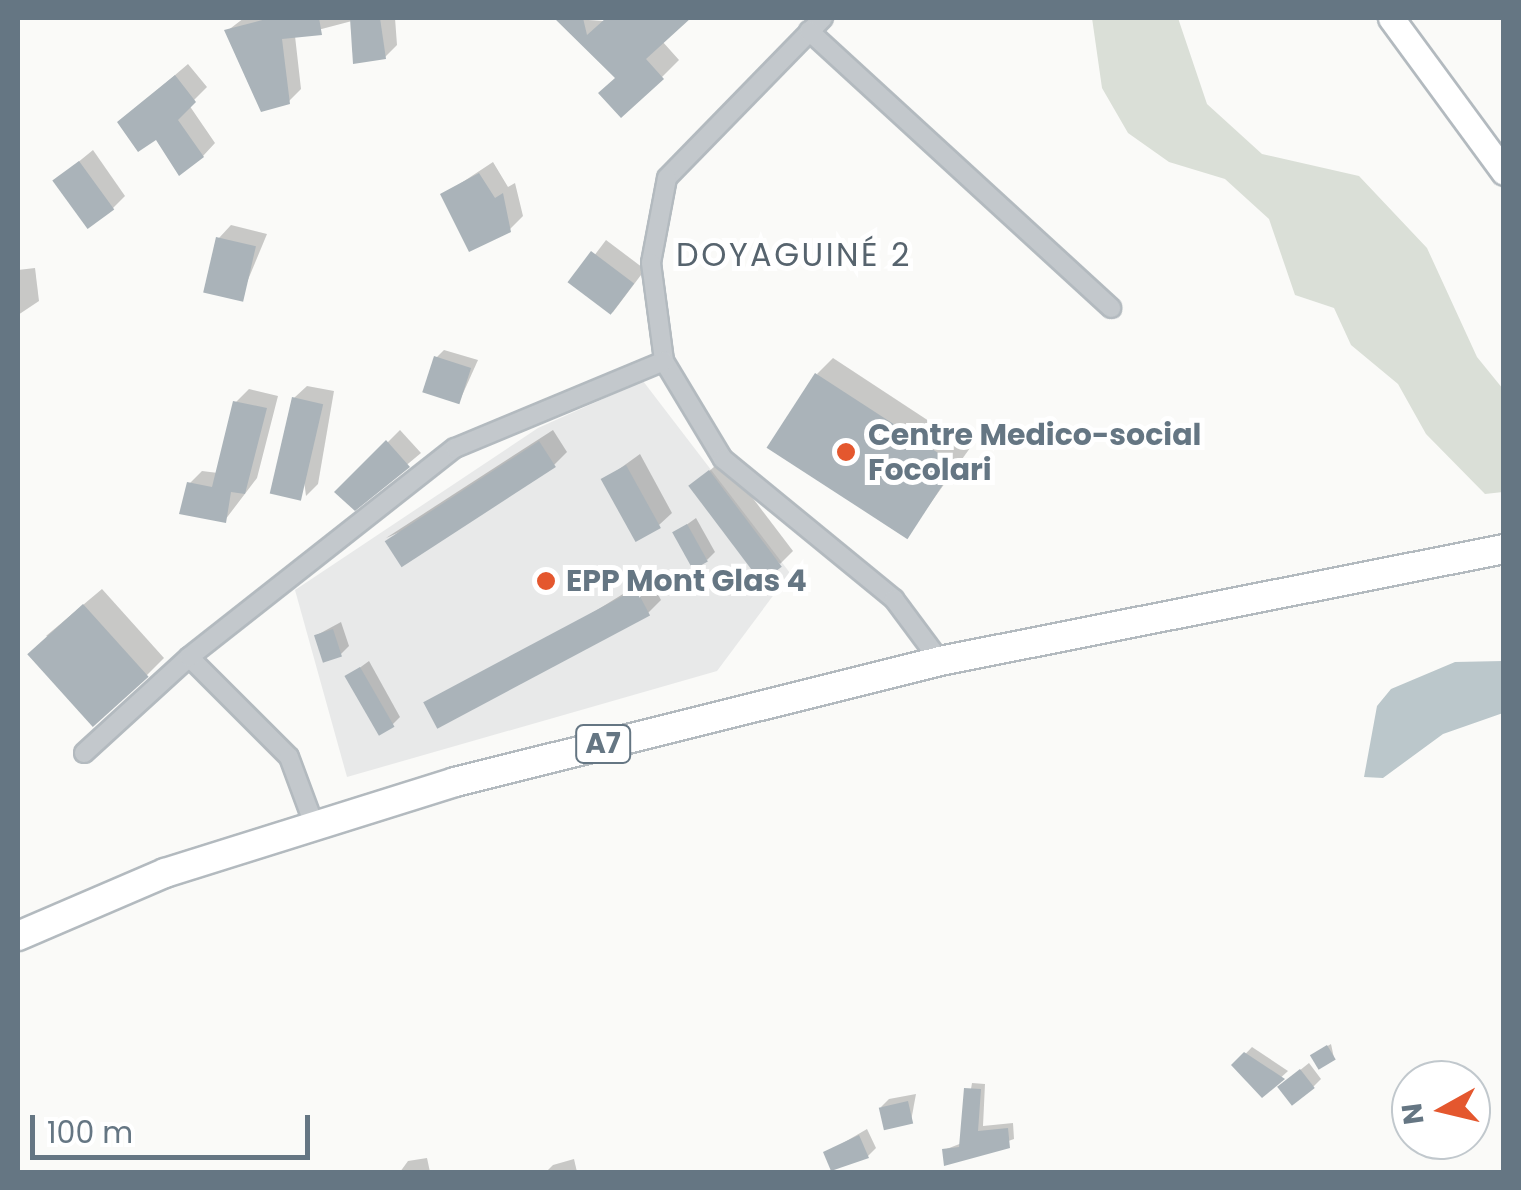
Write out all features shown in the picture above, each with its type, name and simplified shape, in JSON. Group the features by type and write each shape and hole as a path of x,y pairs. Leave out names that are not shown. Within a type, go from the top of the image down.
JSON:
{"main road":[{"name":"A7","path":"18,936 313,822 940,660 1206,611 1504,549"},
{"name":"A7","path":"1206,611 1264,612 1504,566"}],"street":[{"path":"1391,18 1500,160"},
{"path":"940,660 894,600 723,459 664,361 651,263 666,178 816,24 1111,308"},
{"path":"84,753 189,657 455,448 664,361"},
{"path":"189,657 288,757 313,822"}],"shaded area":[{"path":"1092,18 1178,18 1207,104 1262,154 1359,176 1427,248 1477,357 1503,389 1503,492 1485,494 1426,434 1398,384 1351,345 1334,308 1295,295 1269,219 1225,179 1169,162 1128,133 1102,88"},
{"name":"EPP Mont Glas 4","path":"643,381 790,573 717,671 347,777 295,590 538,428"},
{"path":"1503,661 1503,713 1443,734 1383,778 1364,777 1377,706 1391,689 1455,662"}],"building":[{"path":"270,18 319,18 322,35 282,39 290,104 261,112 224,30"},
{"path":"350,18 380,18 386,59 353,64"},
{"path":"554,18 583,18 587,35 606,18 691,18 646,59 664,79 621,118 598,93 615,78"},
{"path":"175,75 196,102 178,120 204,157 179,176 156,140 138,152 117,122"},
{"path":"79,161 114,210 88,229 52,180"},
{"path":"479,173 495,198 503,193 511,232 469,252 440,194"},
{"path":"216,237 256,246 243,302 203,293"},
{"path":"591,251 634,283 611,315 568,282"},
{"path":"434,356 471,368 459,404 422,392"},
{"path":"815,373 956,464 907,539 767,448"},
{"path":"292,397 323,404 301,501 270,493"},
{"path":"233,401 267,408 245,494 231,492 226,523 179,514 187,482 212,487"},
{"path":"386,440 410,467 355,511 334,492"},
{"path":"539,441 556,467 402,567 385,541"},
{"path":"626,465 661,528 636,542 601,479"},
{"path":"709,470 782,567 761,582 688,486"},
{"path":"687,524 708,562 693,570 672,532"},
{"path":"636,589 650,615 437,729 423,702"},
{"path":"83,604 149,677 93,727 27,654"},
{"path":"333,629 342,657 323,663 314,635"},
{"path":"360,667 395,727 379,736 344,676"},
{"path":"1327,1045 1336,1060 1319,1070 1310,1055"},
{"path":"1244,1052 1285,1079 1262,1098 1231,1065"},
{"path":"1300,1069 1315,1088 1292,1106 1277,1087"},
{"path":"964,1088 981,1089 978,1131 1008,1128 1010,1148 944,1166 942,1149 959,1147"},
{"path":"908,1101 913,1123 884,1130 879,1108"},
{"path":"859,1135 869,1158 831,1171 823,1152"}],"place":[{"name":"Centre Medico-social Focolari","path":"846,452"},
{"name":"EPP Mont Glas 4","path":"546,581"}],"district":[{"name":"DOYAGUINÉ 2","path":"794,255"}]}
